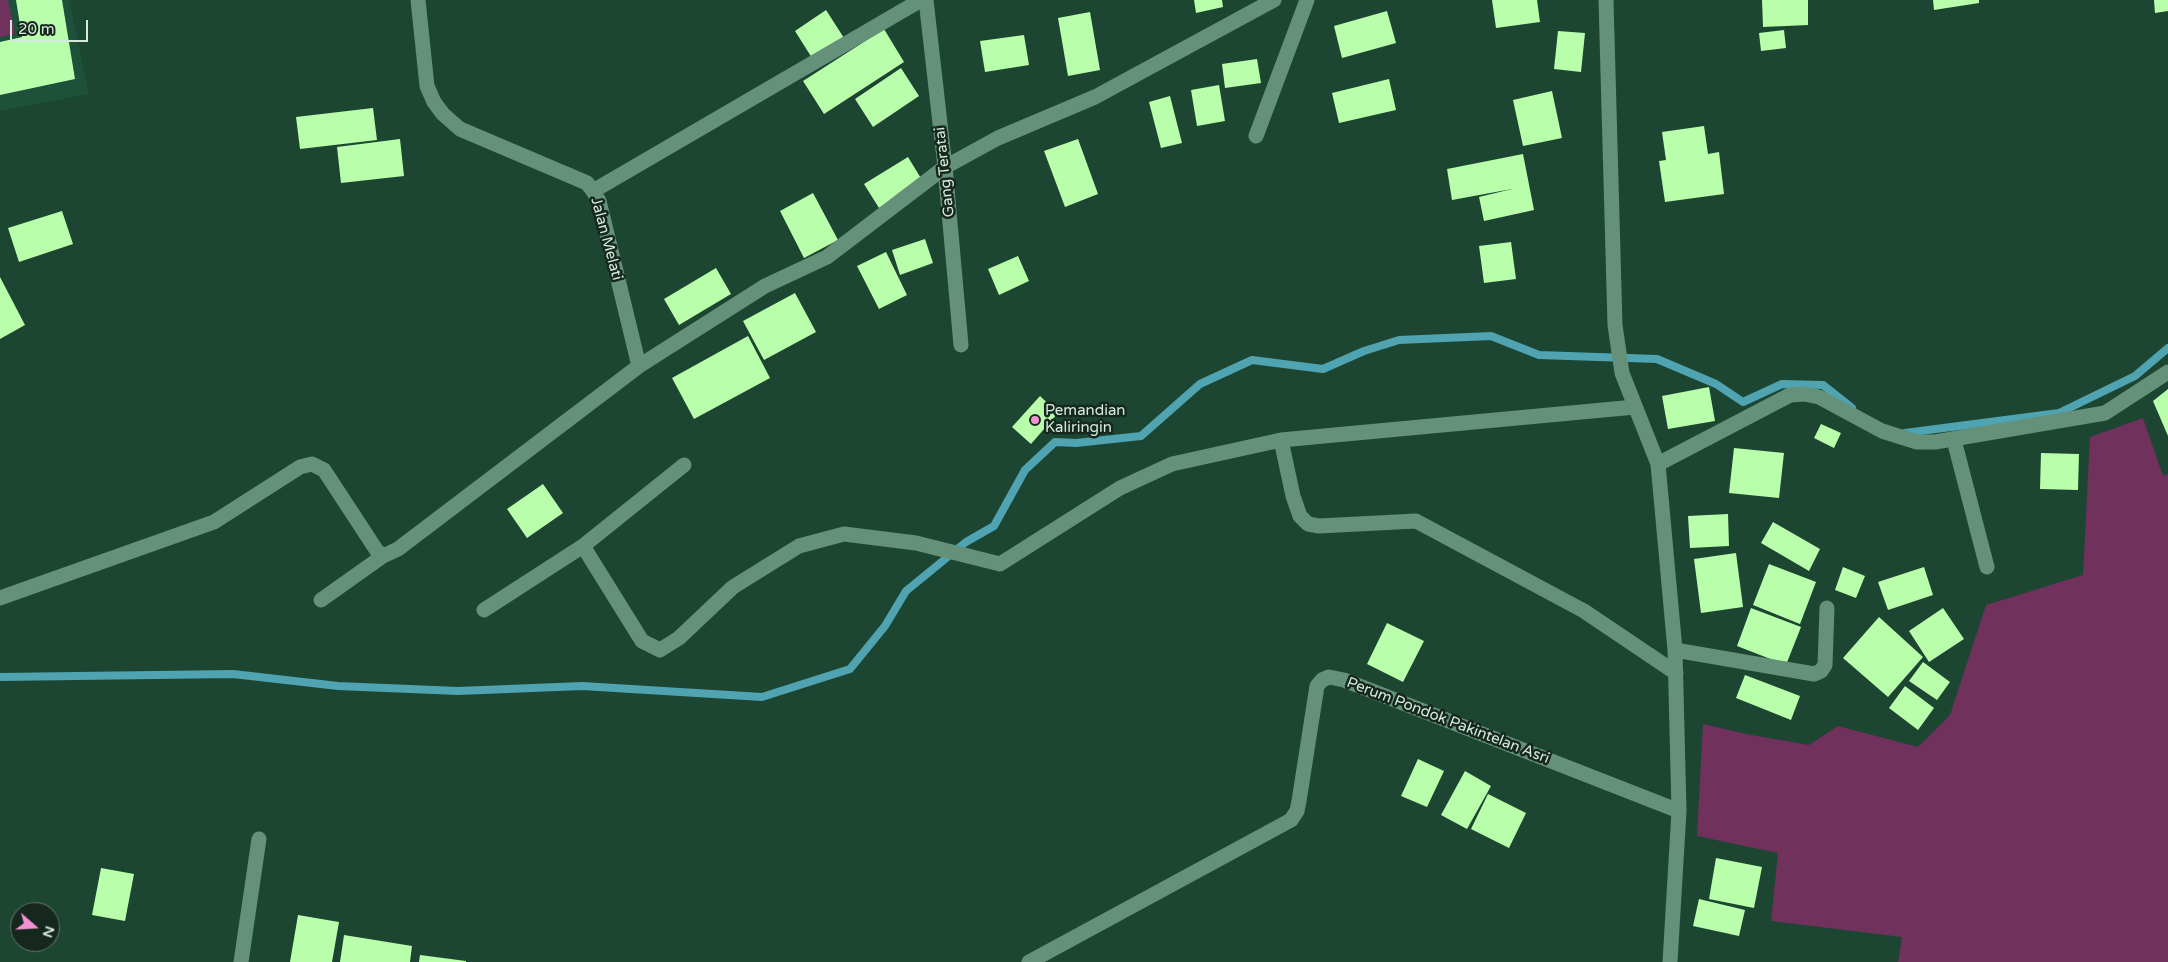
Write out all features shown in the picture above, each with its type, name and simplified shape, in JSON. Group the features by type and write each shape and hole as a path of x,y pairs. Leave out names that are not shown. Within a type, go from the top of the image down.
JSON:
{"street":[{"name":"Jalan Melati","path":"418,0 427,86 434,102 443,114 460,129 587,183 593,191 599,201 639,366"},
{"path":"593,191 921,0"},
{"name":"Gang Teratai","path":"926,0 946,167 961,345"},
{"path":"321,600 383,556 398,549 639,366 765,286 827,257 946,167 998,138 1095,97 1274,0"},
{"path":"1256,136 1307,0"},
{"path":"1606,0 1615,325 1622,373 1658,464 1675,650 1679,811 1670,962"},
{"path":"1658,464 1790,395 1804,394 1820,397 1882,431 1917,442 1954,440 2104,413 2112,410 2168,372"},
{"path":"583,546 642,641 660,650 679,638 733,588 799,546 844,534 886,538 934,547 1000,564 1120,488 1172,464 1281,440 1635,407"},
{"path":"1281,440 1293,496 1300,516 1308,524 1319,526 1416,521 1584,611 1676,674"},
{"path":"1954,440 1987,567"},
{"path":"0,598 214,522 300,467 312,464 324,470 377,551 383,556"},
{"path":"484,610 583,546 684,465"},
{"path":"1675,650 1814,674 1821,671 1825,665 1827,608"},
{"name":"Perum Pondok Pakintelan Asri","path":"1029,962 1291,820 1297,811 1299,801 1317,686 1322,680 1329,677 1344,680 1679,811"},
{"path":"241,962 259,839"}],"shaded area":[{"path":"0,0 69,0 89,94 0,111"},
{"path":"0,0 8,0 15,34 0,37"},
{"path":"2143,418 2163,476 2168,474 2168,962 1898,962 1902,937 1771,921 1778,853 1697,836 1703,724 1809,745 1838,726 1918,747 1950,715 1986,605 2083,575 2090,437"}],"building":[{"path":"16,0 62,0 75,79 0,95 0,42 22,37"},
{"path":"1194,0 1222,0 1223,7 1196,13"},
{"path":"1492,0 1537,0 1540,22 1496,28"},
{"path":"1762,0 1808,0 1808,25 1763,27"},
{"path":"1933,0 1979,0 1979,3 1934,10"},
{"path":"2154,0 2168,0 2168,11 2155,13"},
{"path":"826,10 844,38 812,58 795,31"},
{"path":"1387,11 1396,43 1342,58 1334,26"},
{"path":"1090,12 1100,70 1068,76 1058,18"},
{"path":"884,29 904,62 824,114 803,81"},
{"path":"1784,30 1786,48 1761,51 1759,33"},
{"path":"1558,31 1585,33 1581,72 1554,69"},
{"path":"1024,35 1029,65 985,72 980,41"},
{"path":"1257,59 1261,83 1225,88 1222,64"},
{"path":"901,68 919,96 873,127 855,99"},
{"path":"1389,79 1396,110 1339,123 1332,93"},
{"path":"1219,85 1225,121 1197,126 1191,90"},
{"path":"1552,91 1562,138 1523,146 1513,100"},
{"path":"1170,96 1182,143 1161,148 1149,102"},
{"path":"373,108 377,140 300,149 296,117"},
{"path":"1704,126 1708,154 1719,152 1724,194 1665,202 1659,161 1666,160 1662,132"},
{"path":"400,139 404,176 341,183 337,147"},
{"path":"1078,139 1098,194 1065,207 1044,151"},
{"path":"1523,154 1534,210 1484,221 1479,197 1512,189 1452,200 1447,169"},
{"path":"908,157 922,180 879,208 864,184"},
{"path":"813,193 838,240 804,258 780,211"},
{"path":"62,211 73,244 19,262 8,228"},
{"path":"925,239 933,263 900,275 892,250"},
{"path":"1511,242 1516,279 1484,283 1479,246"},
{"path":"886,252 907,295 879,309 857,266"},
{"path":"1018,256 1029,281 999,295 988,269"},
{"path":"716,268 731,294 679,325 664,299"},
{"path":"0,277 25,325 0,339"},
{"path":"795,293 816,332 764,360 743,321"},
{"path":"748,336 770,378 694,419 672,378"},
{"path":"1709,387 1715,421 1668,429 1662,396"},
{"path":"2168,389 2168,436 2153,401"},
{"name":"Pemandian Kaliringin","path":"1040,396 1058,413 1031,444 1012,427"},
{"path":"1821,424 1841,433 1834,448 1814,438"},
{"path":"1734,448 1784,453 1779,498 1729,493"},
{"path":"2041,453 2079,454 2078,490 2040,489"},
{"path":"543,484 563,513 527,538 507,509"},
{"path":"1728,514 1729,546 1690,548 1688,516"},
{"path":"1773,522 1820,549 1809,571 1761,543"},
{"path":"1736,553 1743,607 1701,613 1694,559"},
{"path":"1769,564 1816,582 1800,624 1753,605"},
{"path":"1843,567 1865,576 1856,598 1835,590"},
{"path":"1924,567 1933,595 1888,610 1878,582"},
{"path":"1751,608 1801,627 1786,665 1737,646"},
{"path":"1943,608 1964,639 1929,662 1909,631"},
{"path":"1879,617 1923,657 1888,697 1843,658"},
{"path":"1387,623 1424,641 1403,682 1367,664"},
{"path":"1923,662 1950,682 1937,700 1909,681"},
{"path":"1745,675 1800,696 1791,720 1736,698"},
{"path":"1905,686 1934,708 1918,730 1889,708"},
{"path":"1418,759 1444,771 1427,807 1401,796"},
{"path":"1465,771 1491,786 1467,829 1441,815"},
{"path":"1488,794 1526,813 1509,848 1471,829"},
{"path":"1716,858 1762,867 1754,908 1709,899"},
{"path":"101,868 134,874 125,921 92,915"},
{"path":"1699,899 1745,910 1739,936 1693,926"},
{"path":"298,915 339,922 332,962 290,962"},
{"path":"344,935 412,946 410,962 340,962"},
{"path":"420,955 466,961 466,962 419,962"}],"waterway":[{"path":"0,677 233,674 338,686 458,691 582,686 762,697 850,669 885,626 906,591 966,542 994,526 1025,470 1055,442 1076,443 1141,436 1200,384 1252,360 1323,369 1364,351 1399,340 1491,336 1539,355 1657,359 1716,384 1743,402 1782,384 1823,385 1852,408"},
{"path":"1905,433 2059,413 2135,376 2168,348"}],"place":[{"name":"Pemandian Kaliringin","path":"1035,420"}]}
